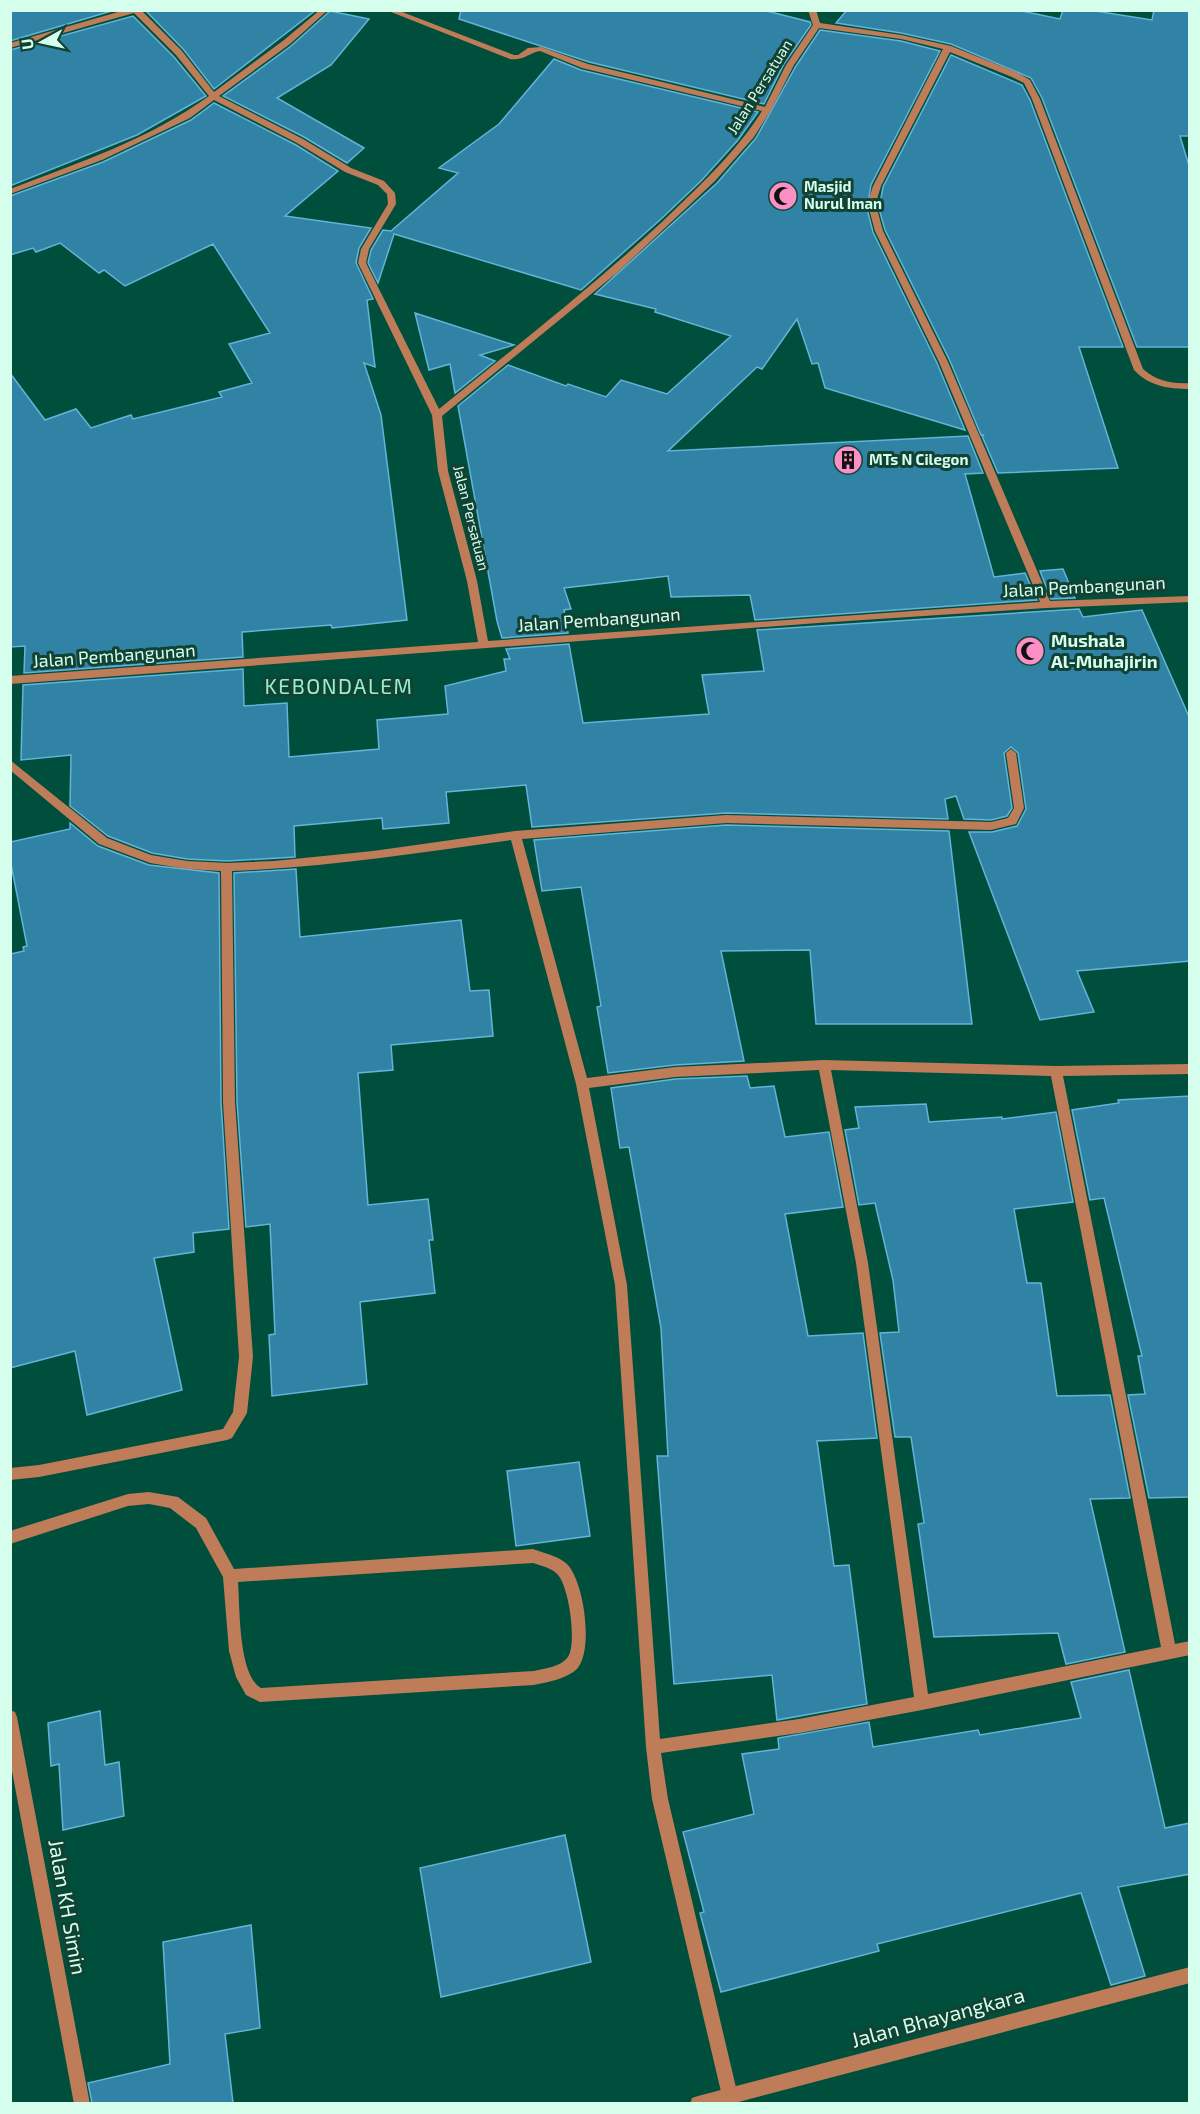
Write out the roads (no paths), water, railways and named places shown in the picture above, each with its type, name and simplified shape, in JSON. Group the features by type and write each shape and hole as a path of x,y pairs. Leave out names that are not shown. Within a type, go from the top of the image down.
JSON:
{"street":[{"path":"10,46 136,10 179,53 214,97 300,141 348,170 381,183 391,193 392,204 365,249 362,263 437,415"},
{"path":"10,192 99,158 187,116 325,10"},
{"path":"389,10 513,57 520,57 531,50 541,49 585,66 767,110"},
{"path":"812,10 817,25 902,37 948,48 1027,82 1036,99 1140,370 1150,381 1169,386 1190,386"},
{"name":"Jalan Persatuan","path":"484,645 472,581 442,471 437,415 615,270 654,235 727,162 750,137 790,65 817,25"},
{"path":"948,48 901,136 876,190 873,201 875,213 880,232 929,331 987,461 1046,605"},
{"name":"Jalan Pembangunan","path":"10,680 1046,605 1190,599"},
{"path":"10,764 103,841 150,859 187,865 227,867 274,865 373,855 515,835 726,819 991,826 1012,821 1018,808 1011,753"},
{"path":"515,835 582,1084 621,1285 653,1747 660,1799 730,2096"},
{"path":"10,1474 39,1471 226,1434 240,1413 246,1357 229,1102 227,867"},
{"path":"582,1084 675,1072 824,1065 1056,1071 1190,1069"},
{"path":"824,1065 862,1263 922,1703"},
{"path":"1056,1071 1169,1652"},
{"path":"10,1538 128,1500 149,1498 173,1502 201,1523 230,1576 236,1652 243,1677 251,1690 260,1695 534,1678 551,1675 567,1668 575,1659 578,1647 576,1603 570,1582 563,1569 548,1560 532,1556 230,1576"},
{"path":"653,1747 799,1726 1190,1648"},
{"name":"Jalan KH Simin","path":"10,1718 81,2103"},
{"name":"Jalan Bhayangkara","path":"698,2103 1190,1975"}],"place":[{"name":"Masjid Nurul Iman","path":"783,196"},
{"name":"MTs N Cilegon","path":"848,460"},
{"name":"Mushala Al-Muhajirin","path":"1030,651"}],"district":[{"name":"KEBONDALEM","path":"339,687"}]}
